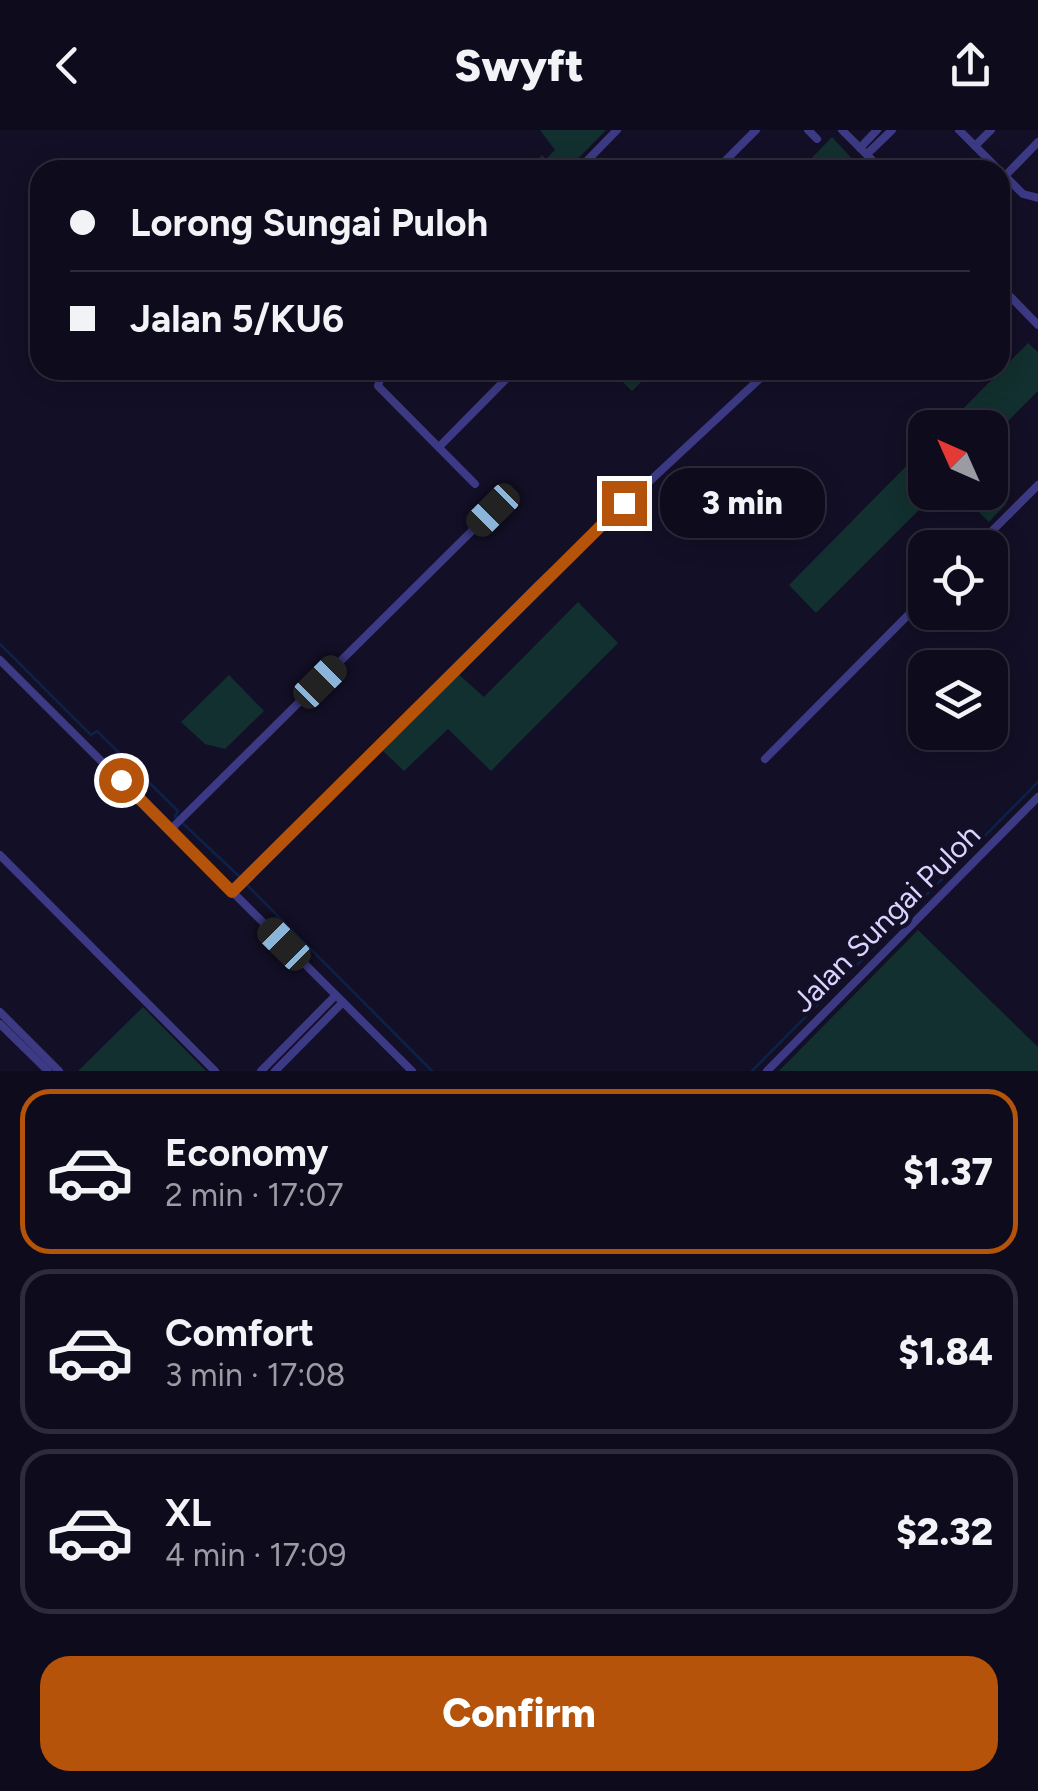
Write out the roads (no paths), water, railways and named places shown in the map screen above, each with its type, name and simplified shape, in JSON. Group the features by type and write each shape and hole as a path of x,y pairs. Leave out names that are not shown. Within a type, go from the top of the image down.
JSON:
{"street":[{"path":"588,160 616,130"},
{"path":"726,160 756,130"},
{"path":"808,130 817,139"},
{"path":"842,130 872,160"},
{"path":"863,151 877,130"},
{"path":"863,151 892,130"},
{"path":"960,130 989,160"},
{"path":"975,146 991,130"},
{"path":"1010,165 1038,142"},
{"path":"1010,179 1037,199"},
{"path":"1010,296 1038,324"},
{"path":"380,380 378,386 475,484"},
{"path":"439,447 505,380"},
{"path":"233,890 544,579 758,380"},
{"path":"993,530 1038,484"},
{"path":"177,824 493,510"},
{"path":"765,759 908,615"},
{"path":"3,663 177,824 233,890 412,1071"},
{"path":"0,678 3,663"},
{"name":"Jalan Sungai Puloh","path":"767,1071 1038,797"},
{"path":"0,855 215,1071"},
{"path":"262,1071 340,999"},
{"path":"275,1071 340,999"},
{"path":"0,1012 49,1069"},
{"path":"0,1024 49,1069"}],"waterway":[{"path":"0,644 91,735 97,731 178,811 175,816 241,878"},
{"path":"752,1071 1038,782"},
{"path":"246,884 432,1071"}]}
